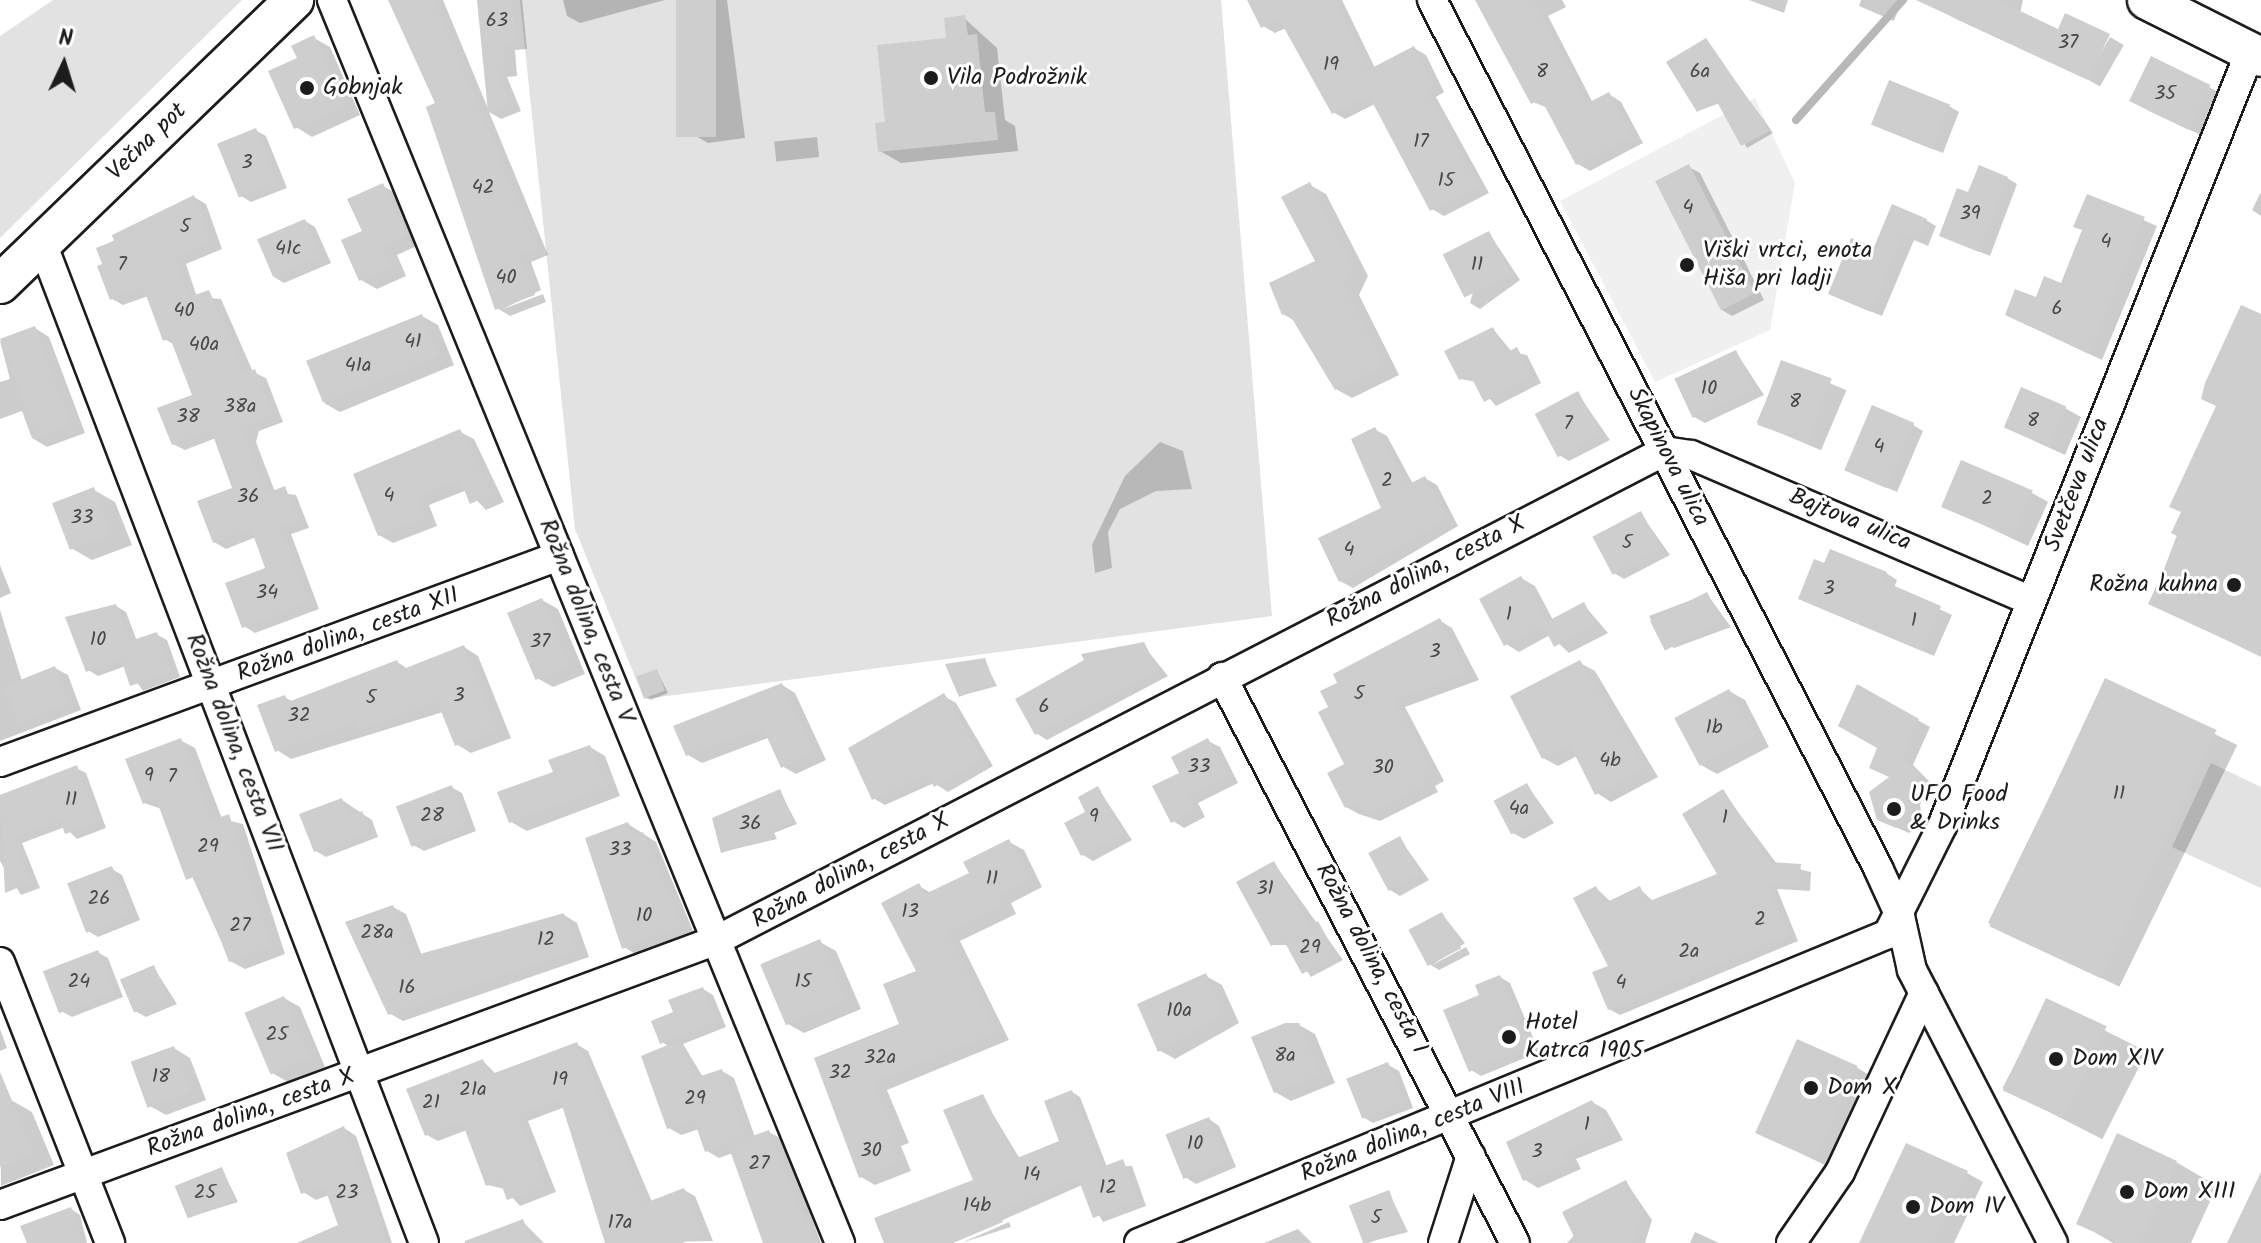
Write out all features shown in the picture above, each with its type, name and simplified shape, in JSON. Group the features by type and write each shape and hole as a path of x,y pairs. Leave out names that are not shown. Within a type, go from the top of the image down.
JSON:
{"main road":[{"name":"Večna pot","path":"0,284 294,0"},
{"path":"2147,0 2255,55"}],"street":[{"name":"Rožna dolina, cesta V","path":"332,0 840,1243"},
{"name":"Skapinova ulica","path":"1432,0 1900,916"},
{"name":"Svetčeva ulica","path":"1900,916 2255,55"},
{"name":"Rožna dolina, cesta VII","path":"42,243 424,1243"},
{"name":"Bajtova ulica","path":"1665,451 1691,455 2031,601"},
{"name":"Rožna dolina, cesta X","path":"0,1205 717,940 1665,451"},
{"name":"Rožna dolina, cesta XII","path":"0,762 559,556"},
{"name":"Rožna dolina, cesta I","path":"1222,677 1453,1115 1515,1243"},
{"path":"1900,916 1905,955 2053,1243"},
{"name":"Rožna dolina, cesta VIII","path":"1139,1243 1879,943 1900,916"},
{"path":"0,962 110,1243"},
{"path":"1791,1243 1840,1172 1924,993"},
{"path":"1443,1243 1471,1156"}],"shaded area":[{"path":"53,0 242,0 0,238 0,36"},
{"path":"520,0 1221,0 1272,616 644,699 575,529"},
{"name":"Viški vrtci, enota Hiša pri ladji","path":"1755,98 1795,183 1770,330 1655,382 1560,201"},
{"path":"817,137 819,157 776,161 774,141"},
{"path":"1160,442 1183,451 1192,489 1156,491 1120,509 1108,532 1112,568 1095,573 1092,545 1125,476"},
{"path":"2211,763 2261,787 2261,888 2172,847"}],"building":[{"path":"388,0 434,0 537,248 519,255 535,295 495,310 426,107 435,103"},
{"path":"477,0 512,0 516,43 504,44 506,70 497,71 510,104 488,113"},
{"path":"676,0 716,0 716,137 676,137"},
{"path":"1247,0 1334,0 1368,70 1414,46 1434,85 1425,90 1479,186 1430,211 1369,96 1332,114 1279,19 1261,28"},
{"path":"1475,0 1533,0 1586,104 1609,92 1632,136 1576,165 1541,99 1531,104"},
{"path":"1916,0 1997,0 2058,29 2065,13 2110,34 2088,80"},
{"name":"Vila Podrožnik","path":"965,15 968,35 977,34 985,112 995,112 998,140 878,152 875,123 885,122 877,45 946,38 944,18"},
{"name":"Gobnjak","path":"314,35 346,106 294,129 268,71 297,58 291,46"},
{"path":"1706,38 1770,131 1741,146 1716,100 1697,112 1666,62"},
{"path":"2151,56 2210,85 2188,130 2129,101"},
{"path":"1889,80 1950,105 1932,149 1871,125"},
{"path":"256,128 278,182 239,198 217,144"},
{"path":"1689,164 1755,293 1721,310 1655,181"},
{"path":"1979,165 2008,177 1979,252 1939,236 1957,188 1968,192"},
{"path":"1310,182 1353,266 1343,285 1384,365 1335,390 1288,312 1282,315 1269,283 1315,261 1281,197"},
{"path":"383,183 406,235 382,246 391,267 359,281 341,240 362,231 347,199"},
{"path":"2087,194 2145,217 2089,354 2005,315 2015,289 2036,297 2044,276 2061,283 2082,230 2073,227"},
{"path":"194,195 211,243 175,258 189,297 209,290 245,373 255,369 273,415 248,425 245,435 267,493 285,486 298,521 280,528 309,602 242,628 225,583 265,568 251,529 213,543 197,501 232,488 211,430 172,445 157,408 192,395 170,338 163,341 143,287 110,300 97,266 102,264 96,248 114,241 112,235"},
{"path":"1892,204 1927,219 1917,241 1903,235 1871,312 1828,294 1851,238 1874,247"},
{"path":"305,219 321,257 273,277 257,239"},
{"path":"1489,231 1511,274 1464,297 1443,255"},
{"path":"2241,305 2261,314 2261,656 2148,604 2179,537 2171,533 2181,512 2169,507 2216,406 2201,399 2205,383"},
{"path":"422,314 439,356 323,403 306,361"},
{"path":"35,326 71,425 36,437 0,339"},
{"path":"1493,327 1506,353 1517,347 1532,377 1484,402 1470,375 1459,380 1444,351"},
{"path":"1736,350 1754,389 1693,418 1674,379"},
{"path":"1781,360 1832,378 1808,443 1757,425"},
{"path":"2021,387 2066,406 2049,447 2004,428"},
{"path":"1578,391 1601,434 1558,457 1535,414"},
{"path":"1872,405 1914,423 1887,488 1844,470"},
{"path":"1375,427 1407,485 1425,476 1447,519 1339,582 1318,538 1381,508 1351,439"},
{"path":"460,429 492,494 470,504 460,480 417,497 425,518 378,536 353,474"},
{"path":"1961,460 2033,490 2013,537 1941,507"},
{"path":"94,487 112,534 70,550 52,503"},
{"path":"1641,511 1661,549 1613,575 1592,537"},
{"path":"1830,549 1887,572 1883,581 1941,606 1922,651 1798,599 1814,559 1824,563"},
{"path":"1521,576 1546,622 1584,602 1596,625 1554,647 1543,625 1504,646 1479,599"},
{"path":"1707,592 1722,621 1665,650 1650,621"},
{"path":"542,598 571,665 536,680 507,613"},
{"path":"116,604 130,641 157,632 171,672 130,686 121,659 86,672 65,617"},
{"path":"1440,618 1467,673 1394,700 1433,773 1423,778 1426,784 1366,815 1358,801 1345,808 1327,773 1344,764 1318,712 1328,707 1320,691 1337,683 1333,674"},
{"path":"1144,642 1158,670 1035,735 1015,699 1084,660 1081,654"},
{"path":"464,645 497,730 455,746 437,701 359,731 356,721 275,752 257,705 285,695 288,702 397,660 401,670"},
{"path":"985,658 994,683 959,697 945,664"},
{"path":"1580,660 1645,769 1595,795 1570,745 1542,759 1510,696"},
{"path":"55,666 70,703 19,724 4,687"},
{"path":"657,669 665,691 644,698 636,677"},
{"path":"2105,678 2216,730 2101,978 1989,926"},
{"path":"782,683 814,753 781,768 763,728 686,756 673,726"},
{"path":"1857,684 1919,719 1902,757 1919,774 1909,797 1912,816 1896,828 1877,820 1869,792 1889,777 1869,768 1877,748 1838,726"},
{"path":"1729,689 1754,737 1700,766 1674,718"},
{"path":"944,693 983,759 934,787 927,774 872,800 848,748"},
{"path":"181,738 212,820 229,814 272,946 229,962 196,876 186,880 156,799 143,804 125,759"},
{"path":"1208,738 1228,776 1188,796 1195,810 1171,823 1152,786 1179,773 1171,757"},
{"path":"590,745 606,787 509,823 497,792 553,772 548,760"},
{"path":"77,765 97,823 65,834 60,820 13,838 31,882 5,893 0,795"},
{"path":"1527,783 1545,817 1511,834 1493,801"},
{"path":"452,785 467,825 411,847 396,807"},
{"path":"1098,786 1123,834 1081,856 1064,823 1085,812 1078,797"},
{"path":"780,789 794,821 771,831 774,837 721,853 712,818"},
{"path":"1723,789 1770,862 1801,864 1799,886 1768,884 1789,935 1608,1010 1592,972 1608,966 1573,898 1596,886 1605,903 1640,886 1647,902 1717,874 1682,814"},
{"path":"342,798 349,816 362,811 369,832 314,852 299,814"},
{"path":"628,822 634,836 643,832 682,926 622,949 585,838"},
{"path":"1400,836 1420,874 1388,891 1368,853"},
{"path":"1009,839 1029,879 998,895 1003,905 947,932 996,1032 874,1082 896,1135 888,1138 898,1163 859,1178 814,1058 899,1024 883,984 916,971 881,903 919,883 925,894 969,873 963,862"},
{"path":"1274,861 1310,926 1318,921 1337,956 1302,974 1284,941 1271,946 1236,882"},
{"path":"112,866 131,915 86,933 67,883"},
{"path":"393,905 413,956 564,913 577,950 388,1015 345,922"},
{"path":"1442,912 1461,948 1428,966 1408,930"},
{"path":"820,939 846,1000 786,1025 760,964"},
{"path":"98,950 114,992 59,1013 43,971"},
{"path":"154,965 168,998 134,1013 120,979"},
{"path":"1206,973 1224,1014 1158,1052 1137,1004"},
{"path":"1500,975 1530,1046 1469,1072 1443,1010 1479,995 1475,985"},
{"path":"703,987 717,1022 660,1044 651,1021 673,1012 668,1000"},
{"path":"284,996 310,1058 271,1074 244,1013"},
{"name":"Dom XIV","path":"2046,998 2107,1026 2064,1119 2003,1090"},
{"path":"1285,1023 1299,1023 1320,1074 1274,1093 1251,1037"},
{"name":"Dom X","path":"1797,1039 1857,1066 1815,1160 1755,1133"},
{"path":"680,1040 695,1078 722,1069 747,1137 705,1152 694,1120 667,1129 641,1056"},
{"path":"577,1042 645,1203 684,1188 703,1235 682,1243 605,1243 560,1099 518,1115 545,1186 507,1200 500,1181 486,1186 462,1122 425,1136 406,1089 483,1059 489,1075"},
{"path":"174,1046 191,1092 148,1108 131,1062"},
{"path":"1388,1062 1404,1102 1362,1119 1346,1079"},
{"path":"0,1072 34,1153 0,1167"},
{"path":"1072,1090 1102,1167 1123,1159 1138,1201 1093,1218 1078,1178 999,1211 1003,1222 953,1243 884,1243 874,1218 973,1180 943,1110 983,1094 1015,1159 1059,1141 1044,1101"},
{"path":"1592,1100 1610,1132 1564,1151 1569,1162 1523,1181 1506,1142"},
{"path":"1209,1117 1227,1162 1183,1179 1165,1135"},
{"path":"344,1126 387,1243 297,1243 338,1225 324,1186 301,1194 286,1153"},
{"path":"769,1130 817,1243 763,1243 728,1145"},
{"name":"Dom XIII","path":"2117,1133 2177,1161 2140,1243 2119,1243 2076,1224"},
{"name":"Dom IV","path":"1906,1143 1968,1171 1934,1243 1859,1243"},
{"path":"222,1167 235,1199 188,1219 175,1186"},
{"path":"2261,1172 2261,1243 2227,1243"},
{"path":"1626,1180 1643,1213 1633,1243 1577,1243 1562,1212"},
{"path":"1389,1190 1404,1229 1363,1243 1349,1205"},
{"path":"71,1207 84,1243 27,1243 20,1226"},
{"path":"523,1219 532,1243 465,1243 465,1241"}],"waterway":[{"path":"1796,120 1903,0"}],"place":[{"name":"Vila Podrožnik","path":"931,78"},
{"name":"Gobnjak","path":"307,88"},
{"name":"Viški vrtci, enota Hiša pri ladji","path":"1687,265"},
{"name":"Rožna kuhna","path":"2234,585"},
{"name":"UFO Food & Drinks","path":"1894,809"},
{"name":"Hotel Katrca 1905","path":"1509,1037"},
{"name":"Dom XIV","path":"2056,1059"},
{"name":"Dom X","path":"1811,1088"},
{"name":"Dom XIII","path":"2127,1192"},
{"name":"Dom IV","path":"1913,1207"}]}
